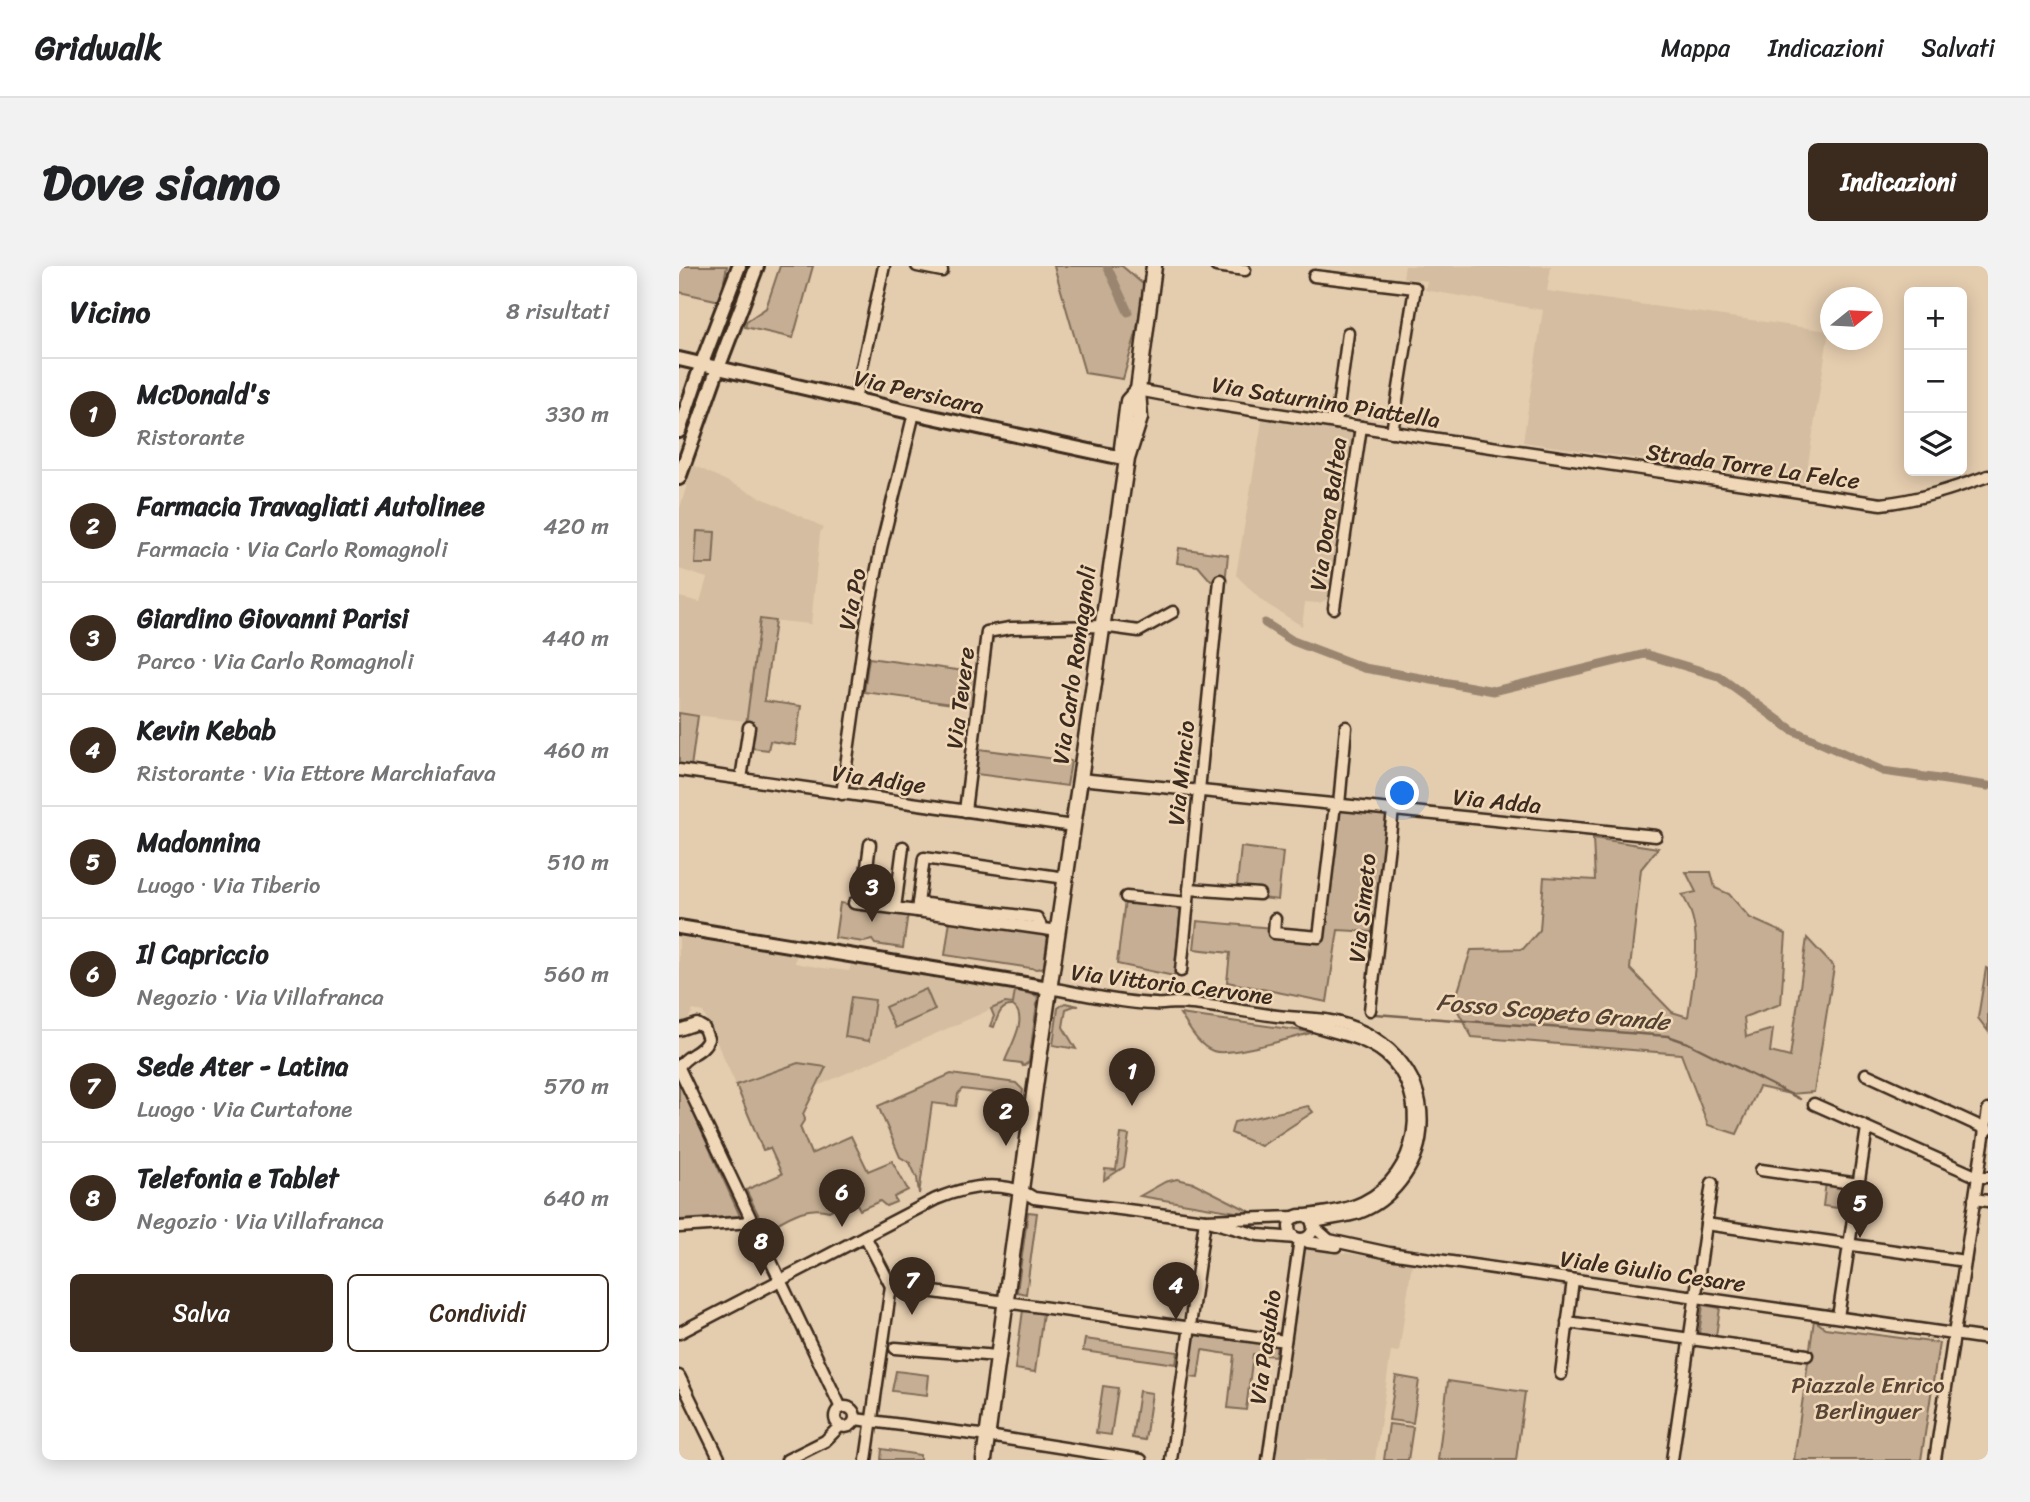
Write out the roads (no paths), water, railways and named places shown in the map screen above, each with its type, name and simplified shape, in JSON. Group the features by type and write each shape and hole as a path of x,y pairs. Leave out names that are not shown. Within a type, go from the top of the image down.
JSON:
{"main road":[{"name":"Via Carlo Romagnoli","path":"984,1460 1049,988 1127,459 1122,448 1128,401 1138,390 1154,266"}],"street":[{"path":"679,431 739,266"},
{"path":"679,478 757,266"},
{"path":"855,399 884,266"},
{"path":"917,266 942,271"},
{"path":"1216,266 1245,270"},
{"path":"1314,276 1415,288 1392,432"},
{"path":"1336,423 1348,333"},
{"path":"679,352 702,363"},
{"path":"679,359 702,363"},
{"name":"Via Persicara","path":"702,363 914,414 1127,459"},
{"name":"Via Saturnino Piattella","path":"1138,390 1509,449"},
{"name":"Via Po","path":"842,794 866,624 881,548 914,414"},
{"name":"Via Dora Baltea","path":"1334,608 1360,427"},
{"name":"Strada Torre La Felce","path":"1509,449 1711,481 1881,504 1929,496 1988,477"},
{"name":"Via Mincio","path":"1181,971 1220,580"},
{"path":"1102,626 1139,631 1173,612"},
{"name":"Via Tevere","path":"965,811 987,632 1010,628 1102,626"},
{"path":"741,779 748,727"},
{"path":"1275,919 1274,933 1319,937 1346,727"},
{"name":"Via Adige","path":"679,770 1073,826"},
{"name":"Via Adda","path":"1080,779 1655,836"},
{"name":"Via Simeto","path":"1370,1010 1392,810"},
{"path":"870,844 858,904 1037,918 1042,928 1058,931"},
{"path":"895,908 904,847"},
{"path":"917,907 924,858 1066,878"},
{"path":"1189,888 1259,894"},
{"path":"1126,897 1188,903"},
{"path":"679,927 1049,988"},
{"name":"Via Vittorio Cervone","path":"1049,988 1155,1004 1178,1003 1337,1023 1367,1033 1405,1064 1415,1084 1421,1109 1419,1147 1412,1165 1397,1186 1382,1200 1359,1213 1312,1225"},
{"name":"Via Vittorio Cervone","path":"1290,1018 1352,1037 1386,1055 1406,1084 1414,1118 1411,1144 1406,1158 1399,1171 1382,1189 1363,1202 1298,1216"},
{"path":"679,1030 697,1024 704,1028 708,1040 704,1047 683,1060 679,1068 841,1408"},
{"path":"1866,1074 1987,1130"},
{"path":"1814,1104 1983,1177"},
{"path":"1935,1460 1974,1199 1983,1177 1988,1110"},
{"path":"1838,1317 1867,1128"},
{"path":"1761,1170 1859,1184"},
{"path":"1672,1460 1712,1184"},
{"name":"Viale Giulio Cesare","path":"679,1334 936,1199 960,1190 991,1186 1021,1190 1034,1198 1205,1220 1258,1235 1300,1239 1316,1244 1347,1244"},
{"path":"1974,1199 1988,1201"},
{"path":"1298,1216 1308,1218 1312,1225 1310,1236 1300,1239 1290,1229 1291,1222 1298,1216"},
{"name":"Viale Giulio Cesare","path":"1205,1220 1298,1216"},
{"path":"1171,1460 1205,1220"},
{"path":"679,1227 752,1222"},
{"path":"1706,1224 1965,1261"},
{"name":"Viale Giulio Cesare","path":"1312,1225 1329,1240 1389,1253 1988,1339"},
{"path":"866,1236 891,1286 866,1460"},
{"name":"Via Pasubio","path":"1268,1460 1300,1239"},
{"path":"1561,1374 1573,1280"},
{"path":"891,1286 1285,1341"},
{"path":"1567,1322 1807,1355"},
{"path":"895,1348 998,1356"},
{"path":"679,1376 720,1460"},
{"path":"841,1408 849,1408 855,1419"},
{"path":"839,1426 835,1416 841,1408"},
{"path":"855,1419 1141,1460"},
{"path":"787,1460 825,1441 839,1426 850,1426 855,1419"}],"waterway":[{"path":"1107,266 1128,312"},
{"path":"1265,623 1293,641 1364,668 1494,691 1645,654 1718,676 1792,730 1883,771 1988,786"},
{"name":"Fosso Scopeto Grande","path":"1375,1014 1668,1036 1688,1043 1800,1099"}],"place":[{"name":"Giardino Giovanni Parisi","path":"872,922"},
{"name":"McDonald's","path":"1132,1106"},
{"name":"Farmacia Travagliati Autolinee","path":"1006,1146"},
{"name":"Il Capriccio","path":"842,1227"},
{"name":"Madonnina","path":"1860,1238"},
{"name":"Telefonia e Tablet","path":"761,1276"},
{"name":"Sede Ater - Latina","path":"912,1315"},
{"name":"Kevin Kebab","path":"1176,1320"}],"park label":[{"name":"Piazzale Enrico Berlinguer","path":"1868,1398"}]}
